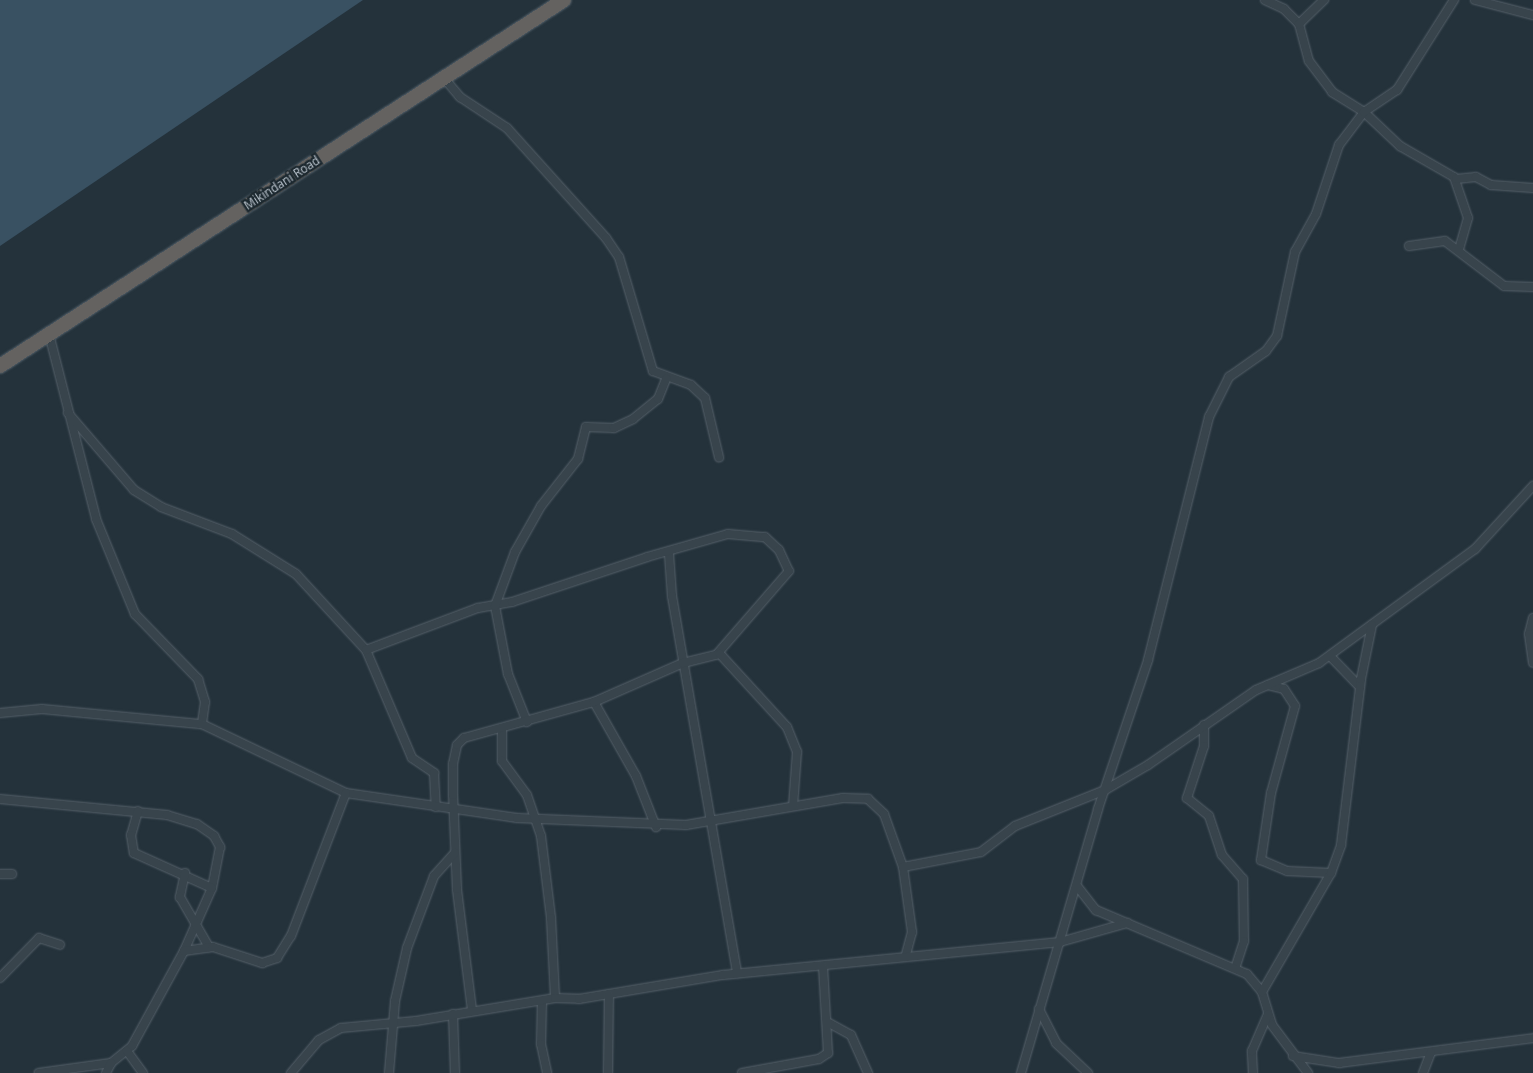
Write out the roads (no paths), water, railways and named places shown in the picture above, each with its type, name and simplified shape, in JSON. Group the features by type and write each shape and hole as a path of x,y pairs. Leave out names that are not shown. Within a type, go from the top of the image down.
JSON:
{"highway":[{"name":"Mikindani Road","path":"0,366 564,0"}],"street":[{"path":"1265,0 1284,9 1299,24 1311,65 1332,92 1364,112 1400,146 1432,160 1456,179 1468,218 1459,248"},
{"path":"1299,24 1324,0"},
{"path":"1475,0 1533,15"},
{"path":"1021,1073 1105,790 1148,660 1209,416 1229,377 1266,351 1277,336 1295,252 1316,214 1334,154 1364,112 1397,90 1450,2"},
{"path":"444,78 460,97 507,128 606,238 626,275 653,371 666,379 690,385 705,398 719,457"},
{"path":"1456,179 1476,176 1491,185 1533,188"},
{"path":"1409,246 1445,241 1459,248 1504,286 1533,287"},
{"path":"49,334 96,519 129,603 140,621 180,655 198,679 205,702 202,724"},
{"path":"527,722 508,674 495,603 532,520 578,459 586,428 614,428 632,419 658,399 666,379"},
{"path":"68,413 134,490 161,507 232,534 296,574 366,650 412,758 434,773 436,807"},
{"path":"903,867 981,852 1016,826 1105,790 1266,685 1330,656 1492,535 1533,486"},
{"path":"366,650 495,603 512,602 741,532 770,539 788,566 779,587 717,654 683,662 594,702 464,738 456,745 455,854 472,1010"},
{"path":"669,554 683,662 738,973"},
{"path":"1533,618 1528,634 1533,663"},
{"path":"1262,992 1331,874 1347,815 1360,687 1372,625"},
{"path":"717,654 744,675 787,727 797,752 793,806"},
{"path":"1330,656 1360,687"},
{"path":"1266,685 1284,689 1295,706 1271,794 1262,860 1296,872 1331,874"},
{"path":"594,702 636,776 656,827"},
{"path":"0,713 42,708 202,724 346,793 436,807 454,812 656,827 712,823 793,806 843,798 873,800 884,814 903,867 912,932 906,954"},
{"path":"1204,725 1204,746 1187,798 1206,812 1222,855 1244,879 1244,941 1235,968"},
{"path":"502,729 502,761 522,786 534,818 551,918 554,998"},
{"path":"184,951 209,946 265,963 282,953 346,793"},
{"path":"0,800 138,811 186,820 214,836 220,854 212,888 184,951 127,1051 110,1064 106,1073"},
{"path":"138,811 131,835 133,852 161,868 185,874 212,888"},
{"path":"389,1073 394,1023 412,931 434,876 455,854"},
{"path":"0,874 12,874"},
{"path":"185,874 180,897 209,946"},
{"path":"1077,886 1091,906 1235,968 1262,992 1268,1013 1292,1056 1308,1073"},
{"path":"291,1073 331,1031 554,998 609,994 738,973 823,966 906,954 945,954 1060,942 1127,923"},
{"path":"0,978 39,938 60,945"},
{"path":"742,1073 823,1058 830,1048 823,966"},
{"path":"608,1073 609,994"},
{"path":"542,1001 541,1044 547,1073"},
{"path":"1039,1009 1056,1043 1088,1073"},
{"path":"1253,1073 1252,1051 1268,1013"},
{"path":"453,1014 455,1073"},
{"path":"829,1023 851,1035 868,1073"},
{"path":"1292,1056 1339,1063 1533,1038"},
{"path":"127,1051 143,1073"},
{"path":"1424,1073 1431,1052"},
{"path":"39,1073 110,1064"}],"water":[{"path":"0,0 363,0 0,246"}]}
